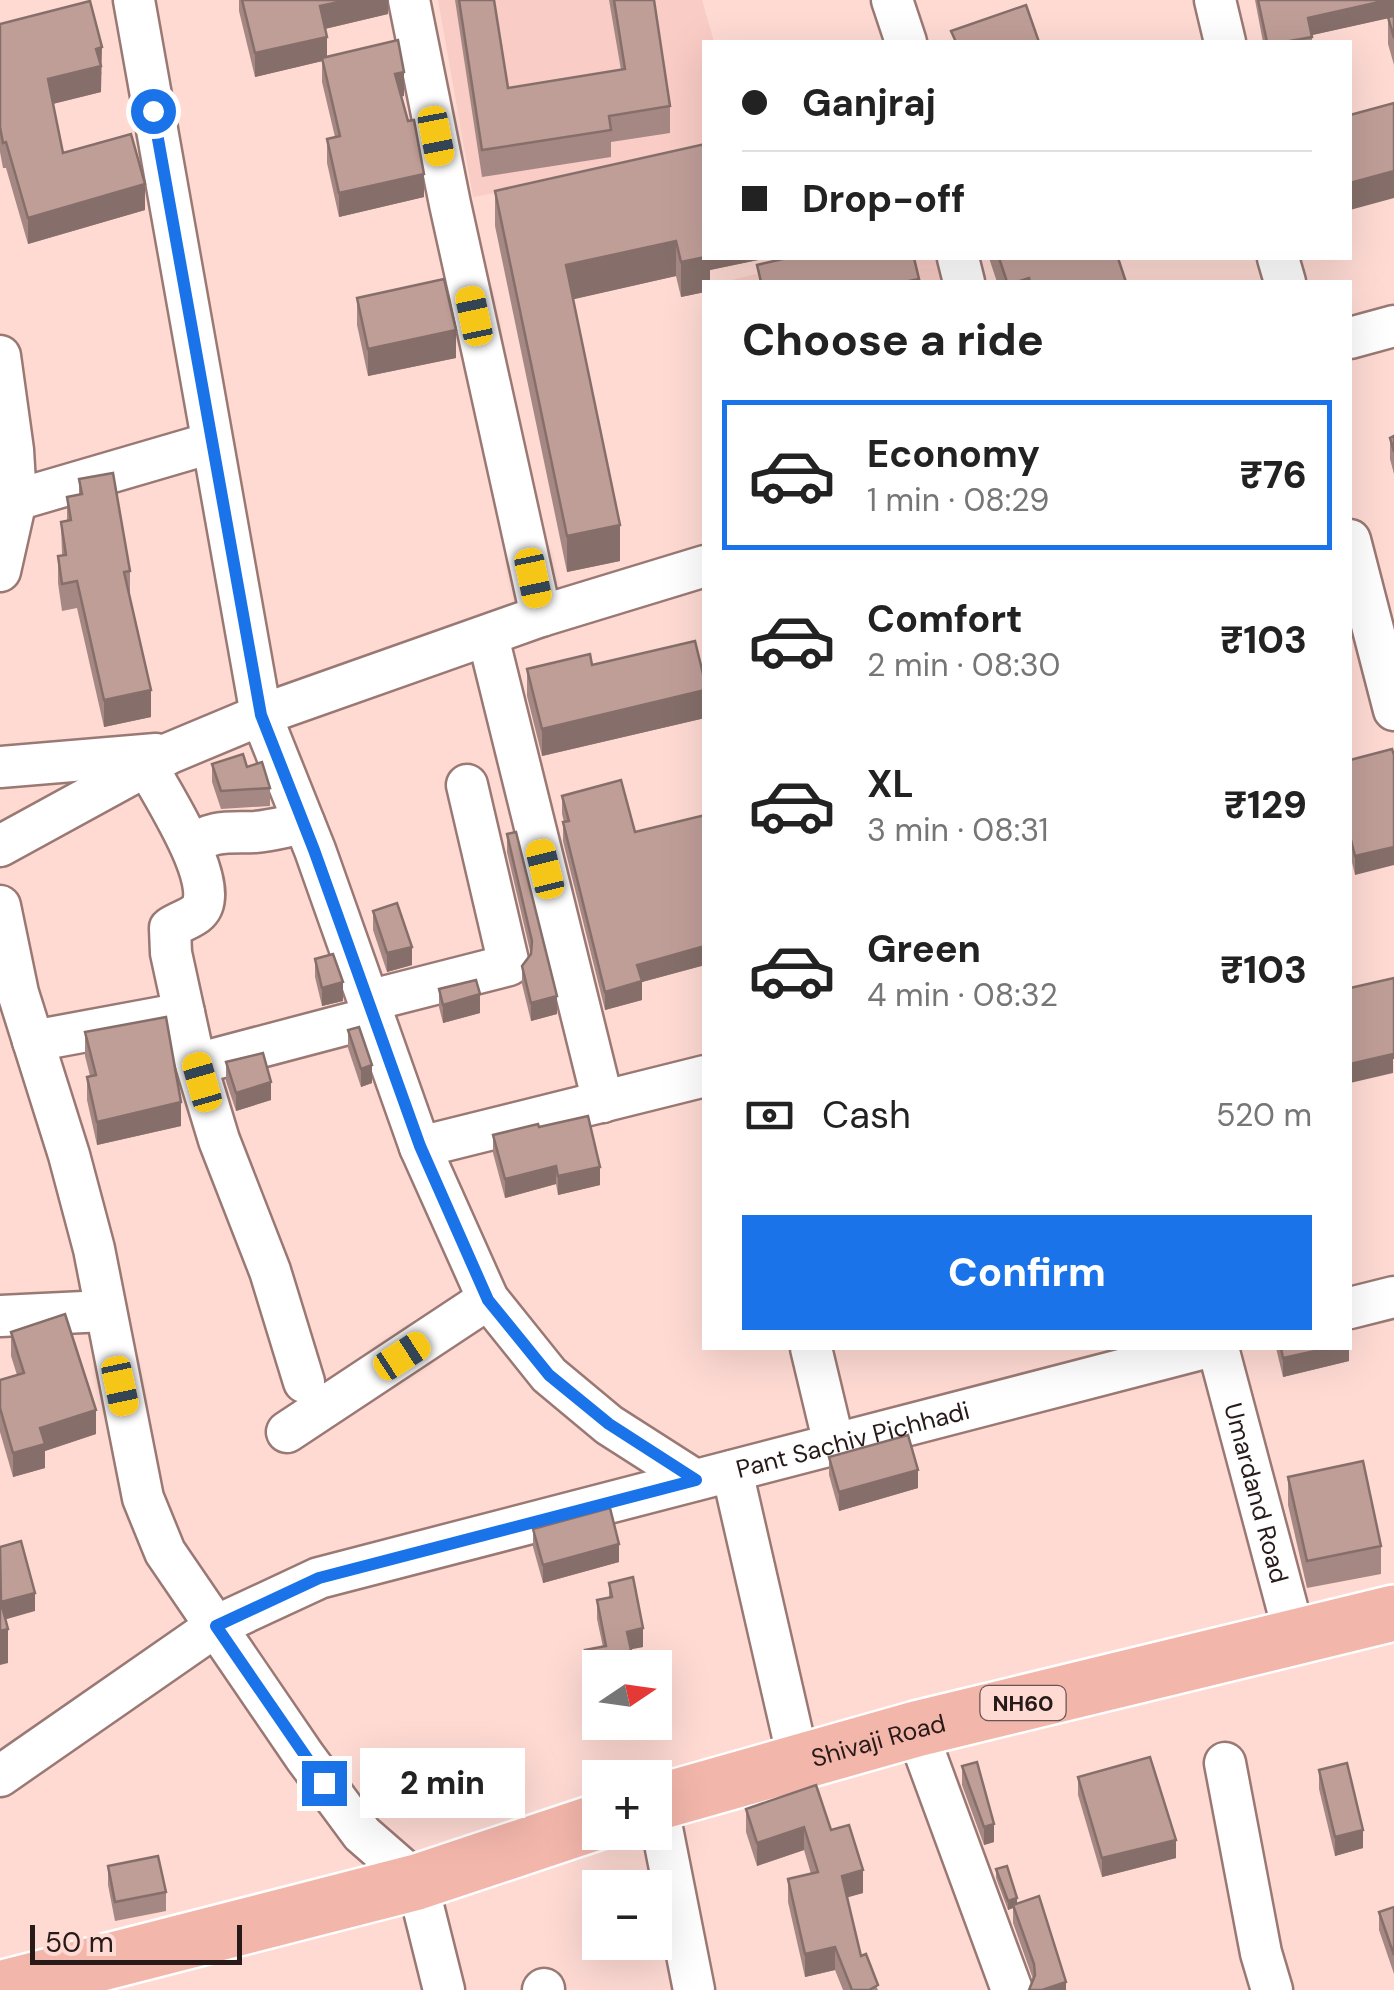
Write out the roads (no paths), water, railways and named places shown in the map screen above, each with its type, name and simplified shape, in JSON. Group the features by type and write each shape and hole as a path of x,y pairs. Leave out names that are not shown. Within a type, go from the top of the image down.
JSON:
{"highway":[{"name":"Shivaji Road","path":"672,1799 916,1729 1394,1613"},
{"path":"0,1989 416,1882 582,1828"}],"street":[{"path":"134,0 261,715 420,1146 488,1300 549,1375 609,1424 714,1475 800,1763"},
{"path":"409,0 541,616"},
{"path":"892,0 905,40"},
{"path":"1215,0 1225,40"},
{"path":"1352,337 1394,326"},
{"path":"0,356 7,452 16,500 0,572"},
{"path":"16,500 211,443"},
{"path":"1352,548 1394,710"},
{"path":"0,846 158,760 261,715 541,616 702,567"},
{"path":"488,637 603,1102"},
{"path":"0,767 158,760"},
{"path":"158,760 202,876 204,902 199,912 170,928 171,953 184,1013 219,1140 270,1271 304,1382"},
{"path":"211,1060 509,966 466,785"},
{"path":"192,846 223,831 254,832 304,823"},
{"path":"0,906 18,993 84,1211 143,1498 165,1552 362,1834 416,1882 444,1990"},
{"path":"33,1041 184,1013"},
{"path":"420,1146 702,1077"},
{"path":"1352,1308 1394,1297"},
{"path":"286,1432 488,1300"},
{"path":"0,1316 105,1310"},
{"path":"811,1350 834,1444"},
{"name":"Pant Sachiv Pichhadi","path":"0,1776 216,1626 319,1578 1197,1350"},
{"name":"Umardand Road","path":"1219,1350 1295,1637"},
{"path":"916,1729 1012,1990"},
{"path":"1225,1763 1260,1953 1272,1990"},
{"path":"666,1850 694,1990"}]}
